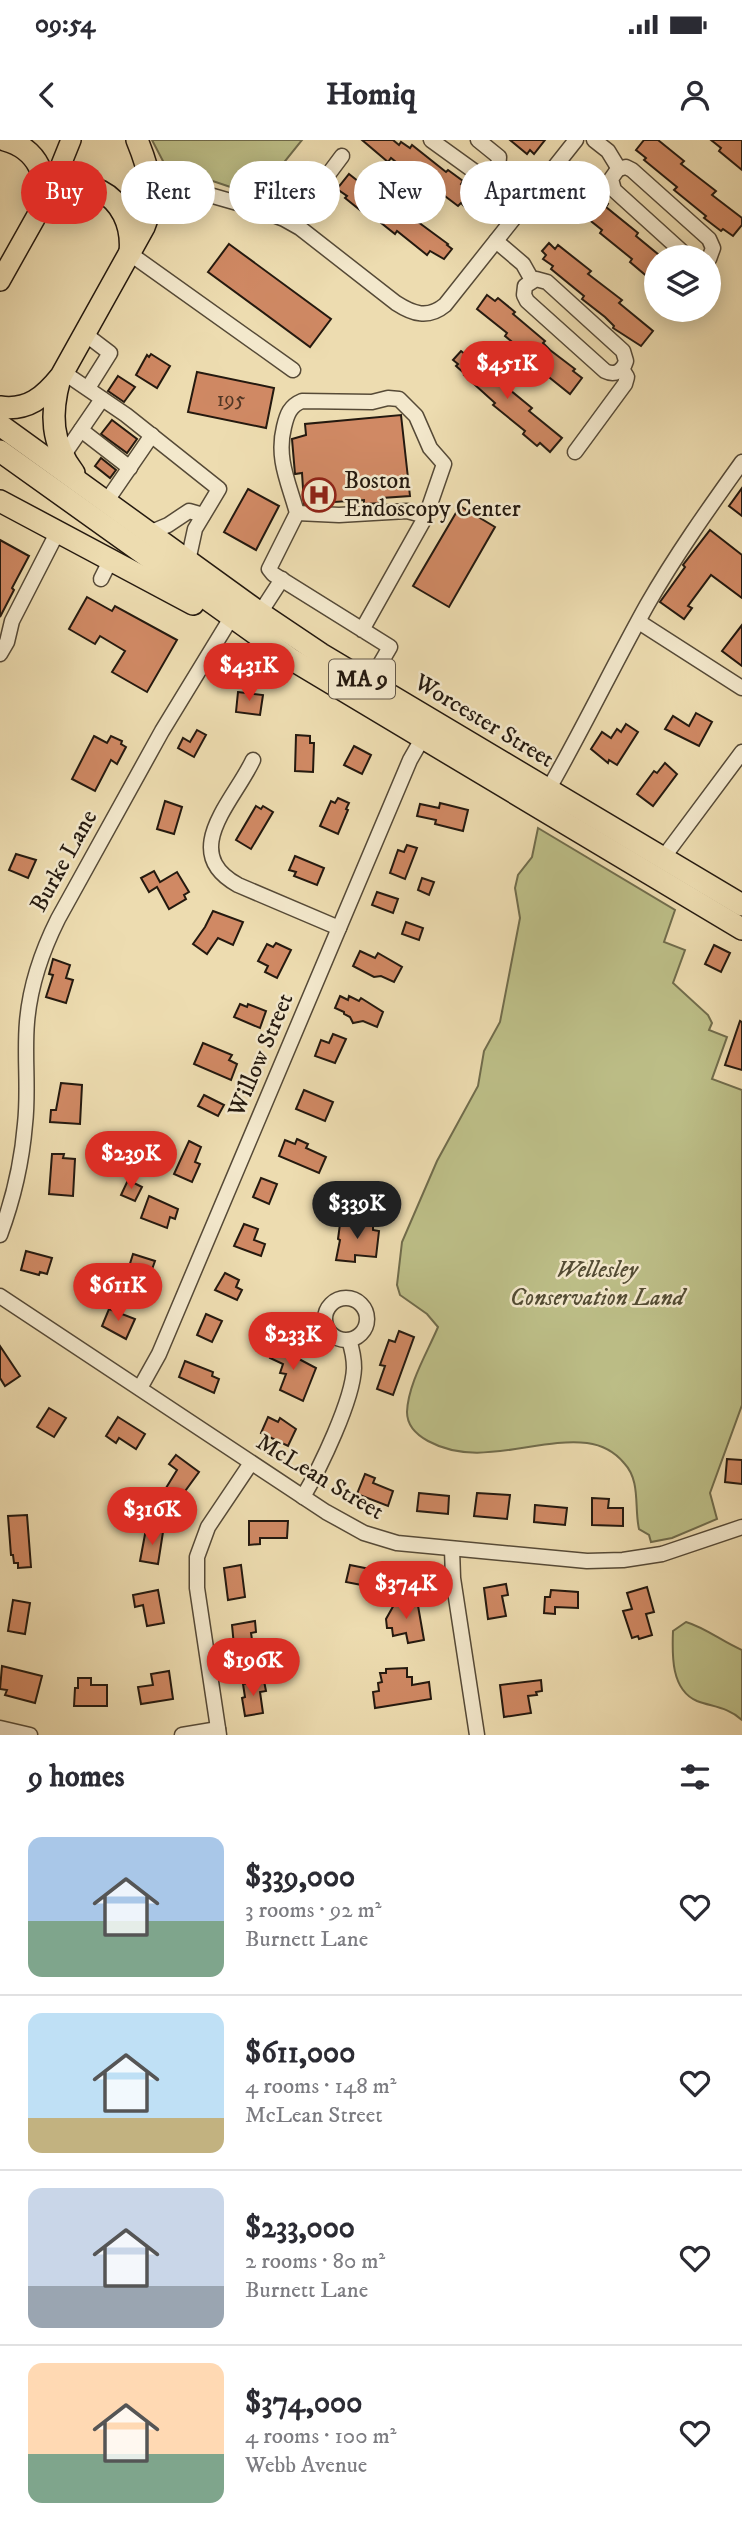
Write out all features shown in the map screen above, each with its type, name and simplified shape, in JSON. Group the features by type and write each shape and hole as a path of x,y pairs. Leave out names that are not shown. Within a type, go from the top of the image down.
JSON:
{"highway":[{"path":"5,140 29,152 36,161"},
{"path":"137,140 143,161"},
{"path":"107,194 125,215 131,235 130,253"},
{"path":"0,407 18,407 35,402 49,392 85,334 145,224"},
{"path":"62,374 54,401 53,421 57,443 63,456 89,489"},
{"name":"Worcester Street","path":"0,425 260,613 369,683 742,905"},
{"name":"Worcester Street","path":"0,451 291,659 742,929"},
{"path":"0,501 191,604 231,618"}],"main road":[{"path":"63,161 71,140"},
{"path":"0,281 32,224"}],"street":[{"path":"430,140 460,161"},
{"path":"478,140 498,156 499,161"},
{"path":"559,161 576,140"},
{"path":"594,140 610,153 619,169"},
{"path":"338,161 342,156"},
{"path":"675,245 614,190 612,177 619,169 626,167 634,171 710,240 712,245"},
{"path":"293,224 396,303 421,314 433,312 445,305 510,224"},
{"path":"496,241 523,264 532,279"},
{"path":"130,253 293,370"},
{"path":"532,279 545,281 623,351 626,361 622,369 613,374 605,371 528,302 524,290 532,279"},
{"path":"85,334 110,353 88,388"},
{"path":"575,452 626,382 622,369"},
{"path":"62,374 88,388 219,489 196,513 149,533"},
{"path":"362,630 426,516 444,464 430,448 413,411 402,401 394,398 372,402 302,401 291,409 283,431 281,452 297,513 269,566 271,572 362,630 390,647 369,683"},
{"path":"63,456 102,399"},
{"path":"81,430 130,468"},
{"path":"106,502 152,435"},
{"path":"548,790 639,622 708,509 742,462"},
{"path":"297,513 339,515 407,511 426,516"},
{"path":"188,561 196,513"},
{"path":"0,654 7,642 6,618 57,533"},
{"path":"101,579 111,559"},
{"path":"260,613 282,579"},
{"name":"Burke Lane","path":"0,1235 24,1138 27,1024 44,948 162,731 231,618"},
{"path":"639,622 742,688"},
{"name":"Willow Street","path":"140,1388 159,1354 410,760 422,739"},
{"path":"663,858 742,752"},
{"path":"253,760 212,835 209,849 214,864 223,876 238,886 339,928"},
{"name":"McLean Street","path":"0,1296 303,1497 374,1538 452,1549 611,1561 676,1551 742,1527"},
{"path":"303,1497 322,1460 349,1394 354,1369 349,1340"},
{"path":"182,1735 218,1732 197,1588 197,1558 208,1527 251,1463"},
{"path":"452,1549 453,1578 477,1735"},
{"path":"0,1728 30,1735"}],"green space":[{"path":"152,140 302,140 285,161 229,161 229,187 215,182 215,161 163,161"},
{"name":"Wellesley Conservation Land","path":"538,828 675,910 664,942 685,950 673,983 708,1015 712,1023 709,1030 727,1037 712,1079 742,1090 742,1405 710,1493 717,1519 672,1538 651,1542 649,1535 639,1529 633,1478 620,1459 607,1449 587,1443 568,1442 488,1452 447,1449 420,1436 413,1430 407,1417 414,1380 438,1327 427,1314 400,1295 397,1285 402,1242 437,1161 478,1086 484,1051 500,1022 520,918 515,888 518,875 532,857"},
{"path":"686,1622 742,1650 742,1720 726,1710 697,1701 682,1689 675,1671 673,1631"}],"building":[{"path":"362,140 393,140 410,148 412,145 432,161 395,161 391,158 387,161"},
{"path":"510,140 545,140 534,154 530,150 527,154"},
{"path":"644,140 658,140 684,161 681,164 716,191 712,195 742,218 742,225 733,236 704,218 706,216 674,190 677,187 644,160 646,158 636,150"},
{"path":"711,140 742,140 742,170 719,151 721,148"},
{"path":"448,170 460,179 458,206 446,197"},
{"path":"349,174 354,178 354,205 340,191 340,185"},
{"path":"610,210 638,233 636,236 647,245 644,245 644,274 630,262 632,259 600,233 602,230 594,224 610,224"},
{"path":"382,224 421,224 452,249 444,259 430,251 427,255 397,231 395,234"},
{"path":"549,243 555,249 558,245 591,271 588,274 622,300 619,303 653,331 641,346 613,328 605,317 582,299 584,296 551,269 553,266 543,259 546,255 542,251"},
{"path":"229,244 331,319 310,347 208,272"},
{"path":"487,295 495,301 498,298 515,312 513,314 545,341 543,343 550,350 575,369 573,371 582,378 570,394 535,366 538,363 477,309"},
{"path":"461,351 466,355 468,353 501,378 499,381 532,408 529,411 562,438 550,452 540,443 537,446 523,434 525,431 493,405 495,403 456,366 458,364 453,360"},
{"path":"151,354 170,366 157,388 136,375 147,355 149,357"},
{"path":"197,372 274,388 266,428 188,412"},
{"path":"118,376 135,387 124,402 108,391"},
{"path":"401,415 410,496 382,498 382,503 364,504 364,500 304,504 302,473 295,474 292,439 306,435 305,424"},
{"path":"112,420 137,439 127,453 101,434"},
{"path":"101,458 116,470 110,478 95,466"},
{"path":"742,488 742,516 729,506"},
{"path":"248,489 279,506 256,550 224,532"},
{"path":"460,506 495,527 449,607 413,586"},
{"path":"710,530 742,555 742,598 711,575 688,606 692,608 684,619 660,602 685,567 683,565"},
{"path":"0,540 29,556 0,617"},
{"path":"87,597 112,611 115,606 177,640 147,692 112,672 125,651 100,636 95,644 69,629"},
{"path":"742,625 742,666 722,651"},
{"path":"238,692 263,695 260,715 236,712"},
{"path":"696,713 712,722 699,746 665,729 673,716 689,726"},
{"path":"626,724 638,732 617,765 609,760 608,763 591,749 602,732 611,738 617,729 621,732"},
{"path":"197,730 206,735 194,757 178,748 183,738 190,742"},
{"path":"296,735 310,736 310,743 314,743 313,772 295,771"},
{"path":"94,736 107,743 111,736 122,741 121,744 126,747 117,764 111,760 95,791 72,779"},
{"path":"354,746 371,755 362,774 344,765"},
{"path":"665,763 677,774 653,806 637,794 654,771 657,773"},
{"path":"338,798 349,803 338,834 320,826 331,801 335,803"},
{"path":"165,801 182,807 174,834 157,829"},
{"path":"440,803 468,810 463,831 417,816 420,804 439,808"},
{"path":"256,806 261,809 263,806 273,812 251,849 236,840"},
{"path":"407,845 417,848 405,879 390,873 398,850 404,852"},
{"path":"16,854 36,860 28,878 9,870"},
{"path":"295,856 324,868 317,885 294,876 296,872 289,870"},
{"path":"154,871 160,882 177,872 189,892 184,895 186,899 169,909 157,887 149,892 141,878"},
{"path":"422,878 434,882 429,895 418,890"},
{"path":"377,892 398,899 393,913 372,905"},
{"path":"213,911 243,922 233,945 218,938 207,954 193,944"},
{"path":"406,922 423,928 419,940 402,934"},
{"path":"276,943 291,950 277,978 265,972 268,966 258,961 267,944 273,947"},
{"path":"714,945 730,953 721,972 705,964"},
{"path":"360,951 375,958 378,953 402,967 394,982 381,976 374,977 353,966"},
{"path":"53,959 70,965 66,978 73,980 66,1003 46,997 53,975 49,974"},
{"path":"340,996 348,1000 349,996 359,1001 361,998 383,1012 377,1027 363,1021 353,1023 344,1012 335,1008"},
{"path":"240,1004 266,1011 260,1028 234,1017"},
{"path":"740,1021 742,1022 742,1070 725,1065"},
{"path":"333,1034 346,1039 335,1063 315,1056 321,1040 329,1043"},
{"path":"203,1043 232,1055 229,1060 237,1064 231,1080 194,1064"},
{"path":"61,1083 82,1085 80,1124 50,1122 51,1110 56,1110"},
{"path":"304,1090 333,1102 325,1121 296,1109"},
{"path":"204,1095 224,1105 218,1116 198,1106"},
{"path":"297,1139 308,1144 306,1148 326,1157 319,1173 279,1156 285,1140 295,1144"},
{"path":"189,1141 201,1147 195,1162 200,1164 192,1182 174,1174"},
{"path":"52,1154 64,1154 63,1158 75,1159 73,1196 49,1194"},
{"path":"261,1178 277,1184 269,1204 253,1197"},
{"path":"128,1180 142,1187 135,1201 121,1195"},
{"path":"149,1196 178,1209 175,1219 170,1217 167,1228 141,1218"},
{"path":"358,1221 373,1223 373,1230 379,1231 376,1257 355,1255 355,1262 336,1260 340,1224 358,1226"},
{"path":"244,1224 258,1229 254,1240 265,1244 261,1256 234,1246"},
{"path":"26,1251 52,1258 47,1274 40,1272 39,1275 21,1270"},
{"path":"133,1254 155,1261 146,1286 129,1281 132,1271 128,1270"},
{"path":"225,1273 239,1280 236,1287 242,1290 237,1300 215,1290"},
{"path":"109,1309 135,1319 126,1339 102,1326"},
{"path":"206,1314 222,1321 212,1342 197,1335"},
{"path":"399,1331 414,1337 393,1395 377,1389 385,1366 380,1365 389,1340 395,1342"},
{"path":"277,1342 289,1347 299,1354 297,1358 316,1368 303,1401 280,1390 286,1374 280,1373 283,1364 270,1358"},
{"path":"0,1346 20,1376 5,1386 0,1378"},
{"path":"185,1361 213,1372 212,1376 219,1379 214,1393 179,1377"},
{"path":"49,1408 66,1418 54,1437 37,1427"},
{"path":"118,1417 145,1434 136,1449 119,1438 116,1443 106,1436"},
{"path":"268,1417 278,1422 280,1418 296,1429 288,1446 261,1433"},
{"path":"176,1455 199,1472 180,1498 166,1488 177,1470 169,1464"},
{"path":"727,1459 742,1460 742,1484 725,1482"},
{"path":"365,1474 375,1478 373,1483 393,1491 388,1506 357,1494"},
{"path":"419,1493 449,1496 448,1514 417,1511"},
{"path":"477,1493 510,1495 507,1519 474,1516"},
{"path":"592,1498 609,1499 608,1508 623,1508 623,1526 592,1525"},
{"path":"535,1505 567,1508 565,1525 534,1522"},
{"path":"27,1515 31,1567 18,1568 18,1563 14,1563 11,1555 8,1516"},
{"path":"249,1521 288,1521 287,1538 260,1538 260,1544 249,1545"},
{"path":"146,1529 163,1532 158,1564 140,1561"},
{"path":"241,1565 245,1597 228,1600 224,1568"},
{"path":"350,1565 375,1570 372,1587 346,1582"},
{"path":"506,1584 508,1595 502,1596 506,1616 488,1619 484,1588"},
{"path":"647,1587 654,1612 646,1614 652,1635 632,1638 623,1611 632,1609 627,1593"},
{"path":"158,1590 164,1623 147,1626 143,1605 135,1607 133,1595"},
{"path":"551,1590 578,1592 578,1608 555,1607 555,1614 544,1613 545,1597 550,1597"},
{"path":"13,1600 30,1603 25,1634 8,1631"},
{"path":"417,1600 424,1640 408,1643 406,1633 393,1636 392,1628 387,1628 386,1619 395,1603"},
{"path":"255,1621 256,1632 251,1633 254,1653 235,1656 232,1625"},
{"path":"2,1666 42,1676 35,1703 5,1695 7,1690 0,1689"},
{"path":"407,1668 407,1677 412,1677 412,1685 429,1682 431,1699 375,1708 373,1692 379,1691 378,1683 382,1682 380,1673 386,1673 386,1669"},
{"path":"169,1671 173,1699 141,1704 138,1687 153,1685 151,1674"},
{"path":"78,1678 91,1678 91,1685 107,1685 107,1706 74,1706"},
{"path":"541,1680 542,1691 528,1696 531,1713 504,1717 500,1685"},
{"path":"264,1681 266,1691 260,1692 263,1713 245,1716 243,1684"}],"place":[{"name":"Boston Endoscopy Center","path":"319,495"}]}
